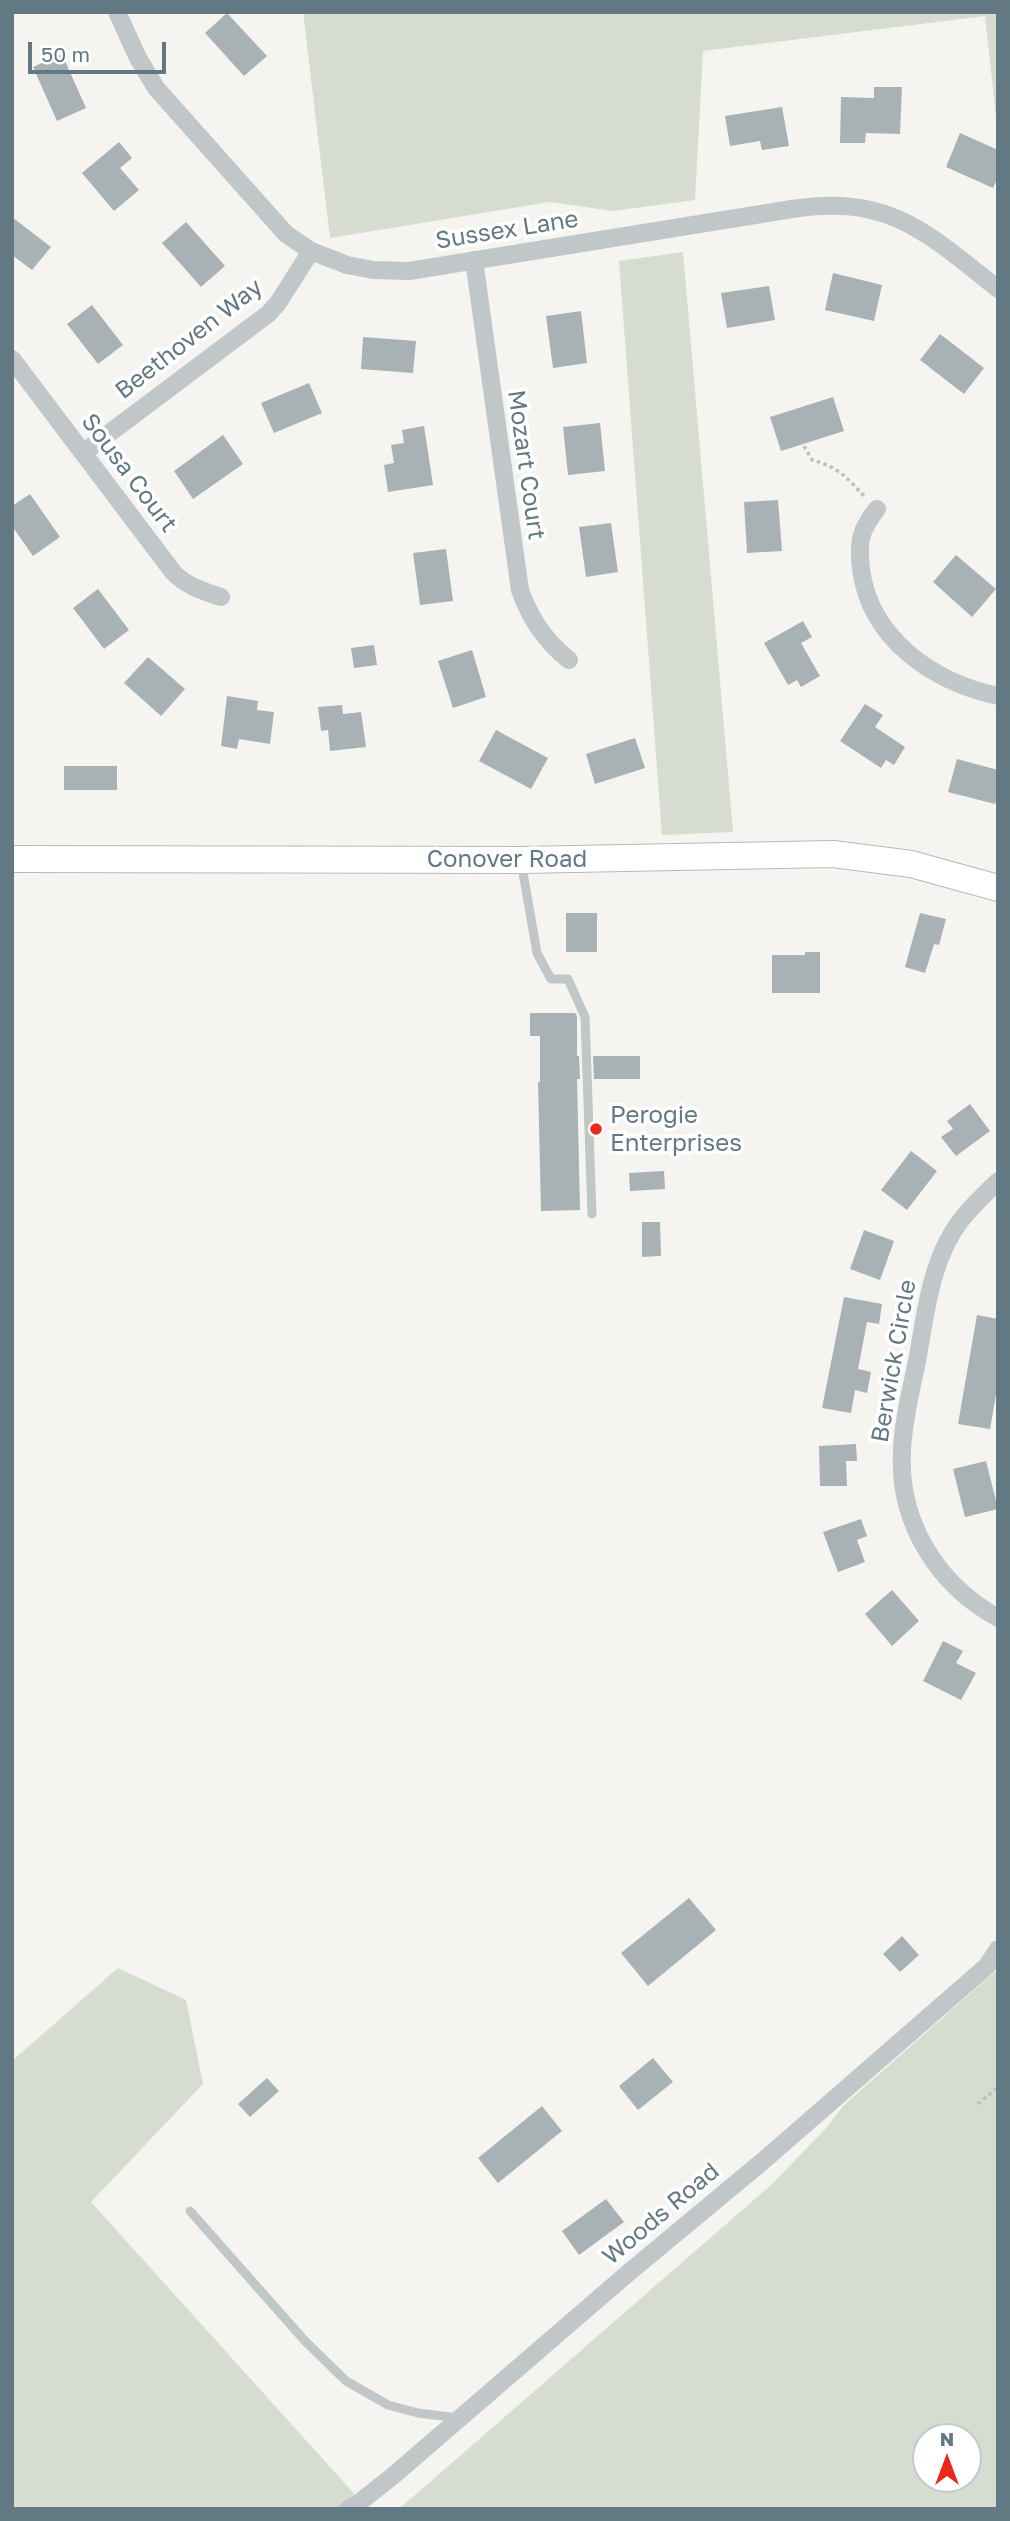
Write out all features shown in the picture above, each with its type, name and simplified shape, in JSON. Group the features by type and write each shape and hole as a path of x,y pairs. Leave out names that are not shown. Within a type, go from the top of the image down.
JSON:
{"street":[{"name":"Sussex Lane","path":"117,12 134,51 156,88 275,223 311,251 346,265 397,272 800,208 845,205 881,211 915,226 932,236 998,289"},
{"name":"Beethoven Way","path":"83,453 268,314 311,251"},
{"name":"Mozart Court","path":"474,261 520,590 543,634 554,648 569,660"},
{"name":"Sousa Court","path":"12,359 180,580 221,597"},
{"path":"877,509 861,532 859,554 869,600 884,627 918,662 936,674 957,685 998,696"},
{"name":"Conover Road","path":"12,859 521,860 833,854 911,864 998,888"},
{"name":"Berwick Circle","path":"998,1181 959,1222 943,1250 932,1283 902,1452 904,1492 910,1513 920,1540 935,1566 975,1605 998,1618"},
{"name":"Woods Road","path":"348,2509 394,2475 773,2152 987,1966 998,1949"}],"lane":[{"path":"521,860 537,953 551,979 568,979 585,1017 592,1214"},
{"path":"190,2211 305,2341 346,2381 388,2405 418,2413 458,2418"}],"path":[{"path":"804,446 812,460 834,467 846,475 877,509"},
{"path":"978,2104 998,2087"}],"shaded area":[{"path":"303,12 998,12 998,135 985,16 703,51 695,200 613,211 550,202 330,238"},
{"path":"683,252 733,832 662,835 619,261"},
{"path":"118,1968 186,2000 203,2084 91,2202 368,2509 12,2509 12,2061"},
{"path":"998,1969 998,2509 399,2509 771,2185 826,2128 844,2105"}],"building":[{"path":"227,13 267,56 244,76 205,33"},
{"path":"62,54 86,108 57,121 33,67"},
{"path":"874,87 902,87 900,134 866,133 865,143 840,143 841,97 874,98"},
{"path":"782,107 789,146 762,150 760,141 730,146 725,116"},
{"path":"960,133 998,150 998,177 993,188 946,167"},
{"path":"119,142 132,158 120,168 139,190 114,211 82,173"},
{"path":"12,217 51,247 32,270 12,255"},
{"path":"186,222 225,266 201,287 162,243"},
{"path":"833,273 882,285 874,321 825,310"},
{"path":"769,286 775,320 727,328 721,293"},
{"path":"92,305 123,345 98,364 67,324"},
{"path":"581,311 587,363 553,368 546,316"},
{"path":"940,334 984,368 964,394 920,360"},
{"path":"363,337 416,341 413,373 361,369"},
{"path":"309,383 322,413 274,433 261,403"},
{"path":"833,397 844,431 781,451 770,417"},
{"path":"600,423 605,471 568,475 563,427"},
{"path":"424,426 433,485 388,492 384,465 394,463 391,445 404,443 402,430"},
{"path":"223,435 243,464 193,499 174,471"},
{"path":"30,494 60,537 33,556 12,526 12,506"},
{"path":"778,500 782,551 747,553 744,502"},
{"path":"611,523 618,572 586,577 579,527"},
{"path":"446,549 453,601 420,605 413,553"},
{"path":"956,555 996,589 972,617 933,582"},
{"path":"98,589 129,630 104,649 73,608"},
{"path":"803,621 812,637 801,643 820,676 801,687 797,680 788,685 764,643"},
{"path":"374,645 377,665 354,668 351,648"},
{"path":"472,650 486,697 453,708 438,661"},
{"path":"148,657 185,689 161,716 124,683"},
{"path":"227,696 258,701 257,710 274,712 270,744 239,739 237,749 221,746"},
{"path":"865,704 883,715 875,727 905,747 894,765 886,760 881,768 840,741"},
{"path":"342,705 343,714 361,712 366,747 330,751 328,730 321,731 318,707"},
{"path":"496,730 548,758 531,789 479,761"},
{"path":"635,738 645,768 595,784 586,754"},
{"path":"957,759 998,770 998,794 995,804 948,792"},
{"path":"64,766 117,766 117,790 64,790"},
{"path":"566,913 597,913 597,952 566,952"},
{"path":"920,913 946,919 939,945 934,944 925,973 905,967"},
{"path":"805,952 820,952 820,993 772,993 772,955 805,955"},
{"path":"530,1013 575,1013 577,1016 580,1210 541,1211 538,1082 540,1036 530,1036"},
{"path":"593,1056 640,1056 640,1079 594,1079"},
{"path":"970,1104 990,1131 956,1156 941,1137 953,1129 947,1121"},
{"path":"911,1151 937,1171 907,1210 881,1190"},
{"path":"664,1171 665,1189 630,1191 629,1173"},
{"path":"642,1222 660,1222 661,1256 642,1257"},
{"path":"864,1230 894,1241 880,1280 850,1269"},
{"path":"844,1297 882,1304 879,1324 867,1322 858,1369 871,1372 867,1393 855,1390 851,1413 822,1408"},
{"path":"977,1315 998,1319 998,1383 990,1429 958,1424"},
{"path":"856,1444 857,1461 846,1461 847,1486 820,1486 819,1446"},
{"path":"986,1461 998,1509 965,1517 953,1469"},
{"path":"861,1519 867,1536 857,1540 865,1562 838,1572 823,1532"},
{"path":"892,1590 919,1621 892,1646 865,1614"},
{"path":"943,1641 963,1651 956,1663 976,1673 961,1700 923,1681"},
{"path":"689,1898 716,1930 648,1986 621,1953"},
{"path":"902,1936 919,1955 900,1972 883,1954"},
{"path":"653,2058 673,2082 638,2110 619,2086"},
{"path":"267,2078 279,2091 250,2117 238,2104"},
{"path":"542,2106 562,2131 498,2183 478,2158"},
{"path":"606,2199 624,2222 579,2255 562,2231"}],"place":[{"name":"Perogie Enterprises","path":"596,1129"}]}
